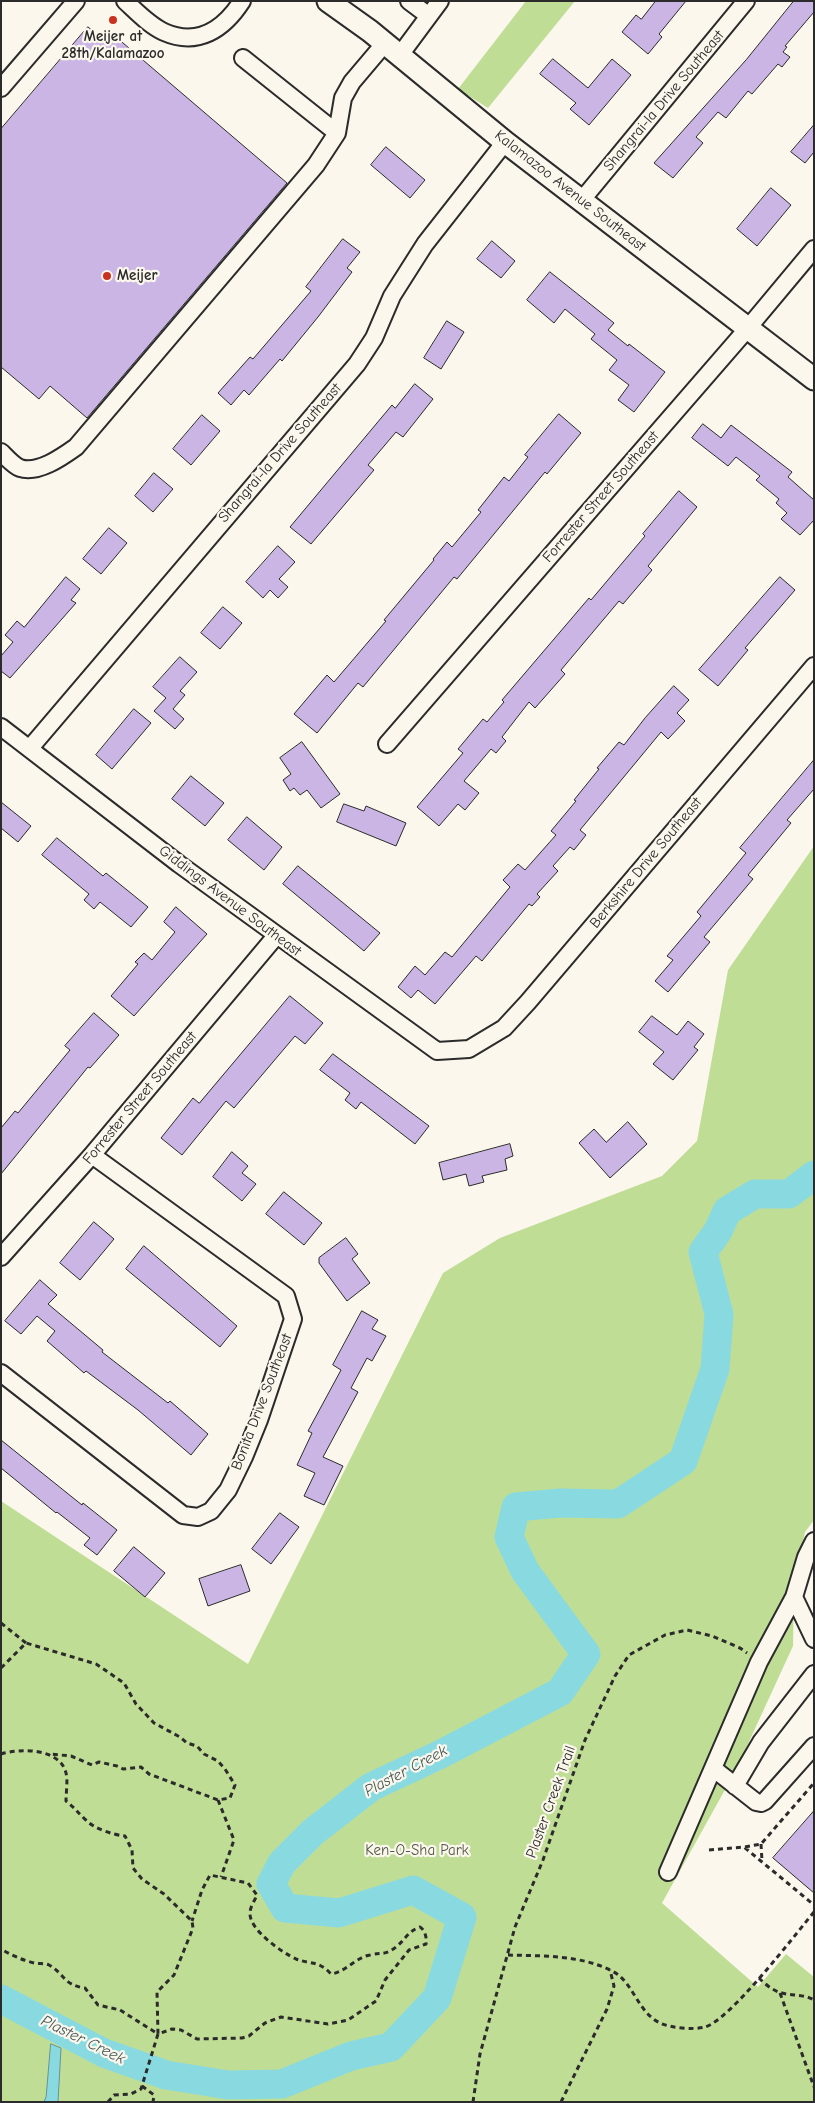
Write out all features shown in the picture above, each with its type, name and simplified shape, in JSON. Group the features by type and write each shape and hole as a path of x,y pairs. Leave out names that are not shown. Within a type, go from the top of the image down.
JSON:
{"main road":[{"name":"Kalamazoo Avenue Southeast","path":"328,1 392,49 505,142 814,379"}],"street":[{"path":"1,88 76,1"},
{"path":"125,1 149,23 163,31 176,36 192,37 208,34 221,27 242,1"},
{"path":"408,1 430,16"},
{"path":"1,452 19,468 33,469 62,456 76,447 316,165 336,133 340,111 348,90 430,16 440,1"},
{"name":"Shangrai-la Drive Southeast","path":"581,201 746,1"},
{"path":"243,58 336,133"},
{"name":"Shangrai-la Drive Southeast","path":"30,748 357,364 374,338 392,296 425,244 505,142"},
{"name":"Forrester Street Southeast","path":"387,744 748,328 814,249"},
{"name":"Berkshire Drive Southeast","path":"469,1049 504,1028 528,1002 814,666"},
{"name":"Giddings Avenue Southeast","path":"1,726 179,864 437,1051 469,1049"},
{"name":"Forrester Street Southeast","path":"1,1257 92,1154 276,936"},
{"name":"Bonita Drive Southeast","path":"1,1373 183,1515 198,1517 211,1511 228,1490 244,1457 268,1396 293,1319 286,1296 92,1154"},
{"path":"668,1872 760,1662 794,1596 806,1557 814,1541"},
{"path":"794,1596 814,1639"},
{"path":"735,1786 762,1742 814,1674"},
{"path":"714,1769 756,1802 761,1803 766,1801 814,1746"}],"path":[{"path":"1,1623 26,1643 96,1664 124,1683 136,1704 154,1723 180,1737 187,1743 198,1746 204,1754 218,1761 226,1769 235,1785 230,1798 218,1800 149,1774 141,1767 123,1769 99,1762 92,1765 71,1756 14,1749 1,1754"},
{"name":"Plaster Creek Trail","path":"473,2102 480,2054 515,1927 543,1860 585,1740 615,1676 629,1654 665,1636 687,1630 712,1636 740,1648 760,1662"},
{"path":"1,1668 26,1643"},
{"path":"49,1753 60,1763 66,1772 66,1801 75,1807 88,1823 102,1828 110,1834 125,1836 132,1850 134,1868 142,1879 164,1894 171,1903 192,1921"},
{"path":"710,1850 762,1844 814,1783"},
{"path":"218,1800 234,1840 221,1877"},
{"path":"762,1844 762,1861"},
{"path":"744,1847 814,1904"},
{"path":"108,2102 114,2095 131,2094 141,2089 158,2034 157,1992 174,1975 193,1928 192,1921 202,1890 210,1874 248,1883 257,1895 250,1914 253,1924 269,1944 296,1958 323,1966 332,1974 340,1973 369,1954 384,1955 397,1946 411,1930 420,1927 423,1929 427,1940 426,1944 409,1950 385,1980 376,2001 348,2020 328,2024 281,2017 265,2023 249,2036 242,2038 197,2040 182,2030 172,2029 158,2034"},
{"path":"508,1955 554,1957 596,1963 615,1972 629,1986 643,2011 660,2023 681,2028 705,2026 726,2015 814,1912"},
{"path":"1,1949 33,1963 47,1964 59,1972 65,1981 76,1987 85,1988 98,2005 120,2010 158,2034"},
{"path":"561,2102 607,2009 614,1986 610,1970"},
{"path":"758,1978 767,1986 780,1993 809,1997 814,2000"},
{"path":"780,1993 814,2087"},
{"path":"142,2086 154,2095 153,2102"}],"green space":[{"path":"526,1 575,1 488,108 458,89"},
{"name":"Ken-O-Sha Park","path":"814,846 814,1520 805,1532 794,1585 793,1646 736,1770 662,1903 758,1987 786,1954 814,1977 814,2102 1,2102 1,1501 248,1664 443,1273 500,1238 662,1176 697,1141 728,970"}],"water":[{"path":"51,2044 61,2048 58,2102 44,2102 46,2097"}],"building":[{"path":"656,1 686,1 659,34 662,37 648,54 622,32 636,15 641,19"},
{"path":"794,1 814,1 814,12 785,46 787,47 783,52 790,57 782,67 778,64 752,94 748,91 726,118 718,112 696,137 703,143 673,178 654,163 746,60"},
{"name":"Meijer","path":"88,27 102,38 109,31 287,183 87,418 50,386 39,399 1,367 1,129"},
{"path":"553,59 588,88 612,59 631,75 589,125 570,109 576,103 540,74"},
{"path":"814,125 814,152 805,163 791,152"},
{"path":"386,147 425,180 410,198 371,165"},
{"path":"771,188 791,205 757,246 737,229"},
{"path":"343,239 360,252 347,268 352,272 282,361 280,359 249,395 244,390 231,405 218,393 250,357 253,359 311,291 306,287"},
{"path":"492,241 515,261 501,278 477,259"},
{"path":"550,272 614,323 608,330 665,372 634,412 618,400 629,385 609,370 617,360 591,339 595,334 565,309 554,323 527,300"},
{"path":"447,321 464,332 441,369 424,358"},
{"path":"415,384 433,399 403,437 396,432 368,465 374,470 311,544 290,527 392,405 395,408"},
{"path":"559,414 581,433 547,474 545,472 457,579 454,577 363,687 358,683 317,733 294,714 327,675 334,682 386,621 384,620 447,542 452,547 481,512 478,510 504,477 509,481 528,457 525,455"},
{"path":"202,415 220,431 191,465 173,449"},
{"path":"703,424 721,438 731,425 792,472 788,477 814,500 814,520 800,535 781,519 787,513 776,503 779,499 756,480 760,476 736,457 728,466 692,438"},
{"path":"154,473 173,489 153,512 135,496"},
{"path":"679,491 697,507 648,566 652,570 623,604 619,601 561,670 565,674 535,708 529,702 502,737 506,741 496,753 491,749 464,781 479,793 465,810 458,804 439,826 417,807 463,753 458,749 483,719 487,722 504,702 502,700 645,536 643,534"},
{"path":"109,528 127,543 101,574 83,559"},
{"path":"278,546 295,562 279,579 288,587 278,598 270,590 263,598 246,582"},
{"path":"66,577 80,589 71,600 76,603 10,678 1,671 1,656 13,642 5,635 17,621 24,627"},
{"path":"780,577 795,590 745,648 748,650 718,686 699,670"},
{"path":"223,607 242,623 220,649 201,633"},
{"path":"180,657 197,672 180,691 185,695 173,709 184,719 175,729 154,711 166,698 153,687"},
{"path":"674,686 689,700 677,713 685,721 668,739 661,732 580,830 586,835 574,850 570,847 553,866 558,871 537,894 540,897 532,906 529,904 482,961 476,956 435,1004 418,990 411,998 398,987 415,966 425,975 445,952 452,957 510,887 503,880 518,864 525,870 556,835 551,831 576,801 574,800 599,769 597,768 619,742 624,745"},
{"path":"134,709 151,723 112,769 96,755"},
{"path":"302,742 340,794 321,808 307,790 300,795 294,788 290,791 283,780 291,774 280,758"},
{"path":"814,760 814,789 787,820 791,823 748,875 753,879 704,937 710,942 668,992 655,981 673,960 667,956 701,916 697,912 746,853 740,848"},
{"path":"191,776 224,803 205,826 172,799"},
{"path":"1,802 31,826 18,842 1,828"},
{"path":"344,804 364,811 366,806 406,823 396,846 337,822"},
{"path":"247,817 282,847 264,870 228,840"},
{"path":"57,838 103,876 106,873 148,907 131,927 100,902 94,909 84,900 89,894 42,855"},
{"path":"298,866 380,933 364,951 283,884"},
{"path":"176,907 207,934 134,1016 111,996 138,964 135,962 144,953 152,960 175,932 164,922"},
{"path":"290,996 323,1023 305,1044 295,1036 234,1108 226,1101 182,1155 161,1138 193,1098 199,1103"},
{"path":"94,1013 119,1035 90,1068 88,1067 1,1174 1,1128 15,1111 18,1113 70,1050 65,1046"},
{"path":"652,1016 677,1035 688,1021 704,1034 694,1047 698,1050 673,1080 653,1064 664,1052 639,1032"},
{"path":"333,1054 429,1126 415,1144 361,1102 356,1109 345,1100 350,1093 320,1070"},
{"path":"628,1122 647,1144 610,1178 579,1143 594,1129 606,1142"},
{"path":"510,1144 513,1156 505,1159 507,1170 482,1176 484,1182 469,1186 466,1174 443,1180 439,1163"},
{"path":"232,1152 248,1166 242,1173 256,1184 242,1201 213,1177"},
{"path":"284,1192 322,1223 304,1245 266,1214"},
{"path":"94,1222 114,1239 80,1280 60,1263"},
{"path":"346,1238 358,1254 352,1259 370,1283 347,1301 319,1263 319,1258"},
{"path":"144,1246 237,1326 220,1347 126,1269"},
{"path":"40,1280 57,1295 48,1304 103,1350 102,1352 168,1403 170,1401 208,1434 191,1455 138,1410 86,1371 84,1373 47,1341 55,1331 37,1316 21,1334 5,1321"},
{"path":"362,1311 378,1320 372,1329 386,1336 372,1361 367,1358 351,1388 358,1392 323,1457 343,1466 324,1505 304,1496 315,1473 297,1465 312,1433 308,1431 341,1370 333,1365"},
{"path":"1,1440 82,1505 83,1503 117,1530 97,1555 84,1545 90,1538 1,1468"},
{"path":"280,1513 299,1527 271,1564 252,1549"},
{"path":"134,1547 165,1573 145,1597 114,1571"},
{"path":"241,1565 250,1591 208,1606 199,1579"},
{"path":"814,1811 814,1893 773,1858"}],"waterway":[{"name":"Plaster Creek","path":"1,1999 104,2053 166,2075 228,2085 282,2084 351,2056 391,2047 437,1998 462,1917 413,1890 339,1913 285,1908 271,1884 282,1863 313,1832 371,1787 441,1754 560,1692 586,1654 525,1571 509,1537 516,1507 560,1503 618,1504 683,1461 715,1369 719,1314 703,1252 718,1231 727,1211 755,1194 789,1194 814,1175"}],"place":[{"name":"Meijer at 28th/Kalamazoo","path":"113,20"},
{"name":"Meijer","path":"107,276"}]}
